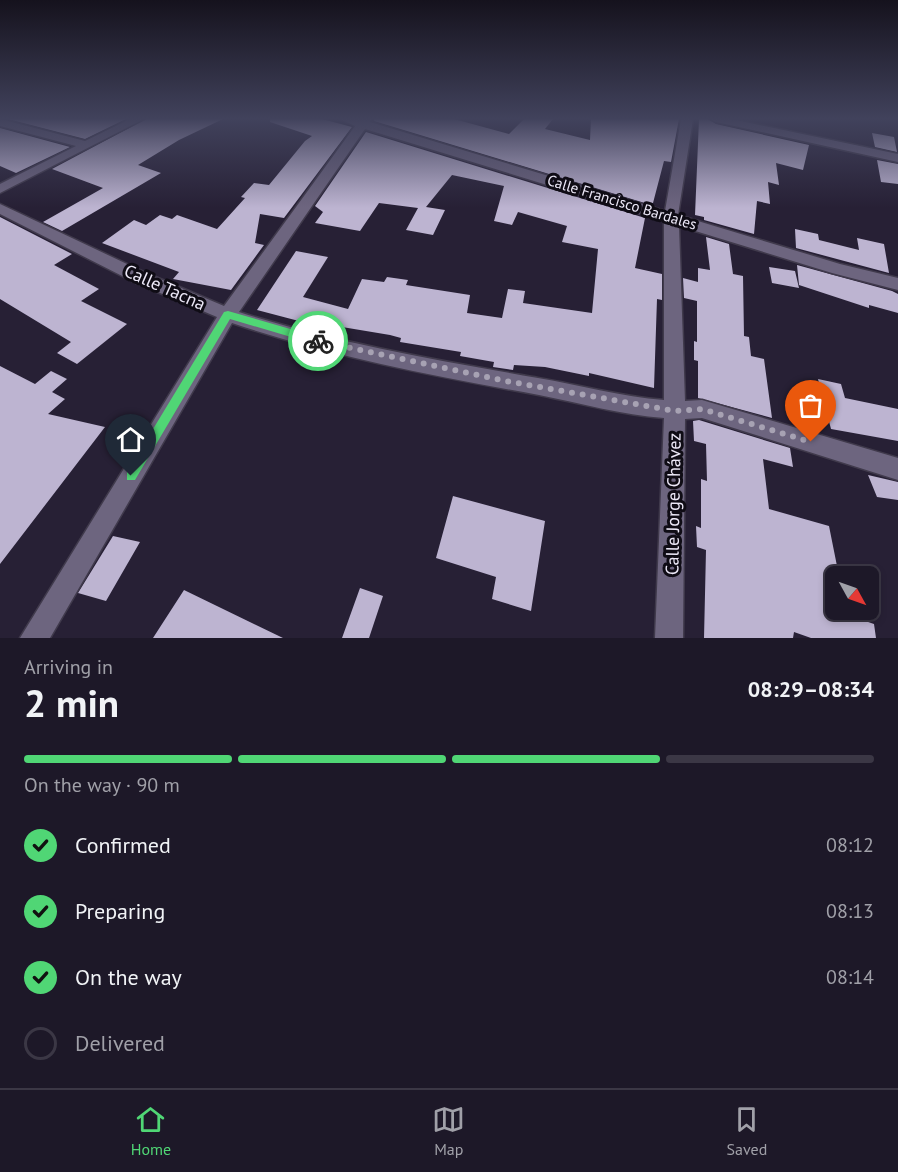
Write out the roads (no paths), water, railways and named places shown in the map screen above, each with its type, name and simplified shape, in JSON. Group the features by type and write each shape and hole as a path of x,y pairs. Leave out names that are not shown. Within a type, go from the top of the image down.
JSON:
{"street":[{"path":"0,189 78,149"},
{"path":"34,638 228,314 339,149"},
{"name":"Calle Francisco Bardales","path":"452,149 837,269 898,284"},
{"name":"Calle Jorge Chávez","path":"669,638 675,411 671,216 682,149"},
{"path":"855,149 898,158"},
{"name":"Calle Tacna","path":"0,208 146,281 228,314 360,351 675,411 702,409 898,469"}]}
